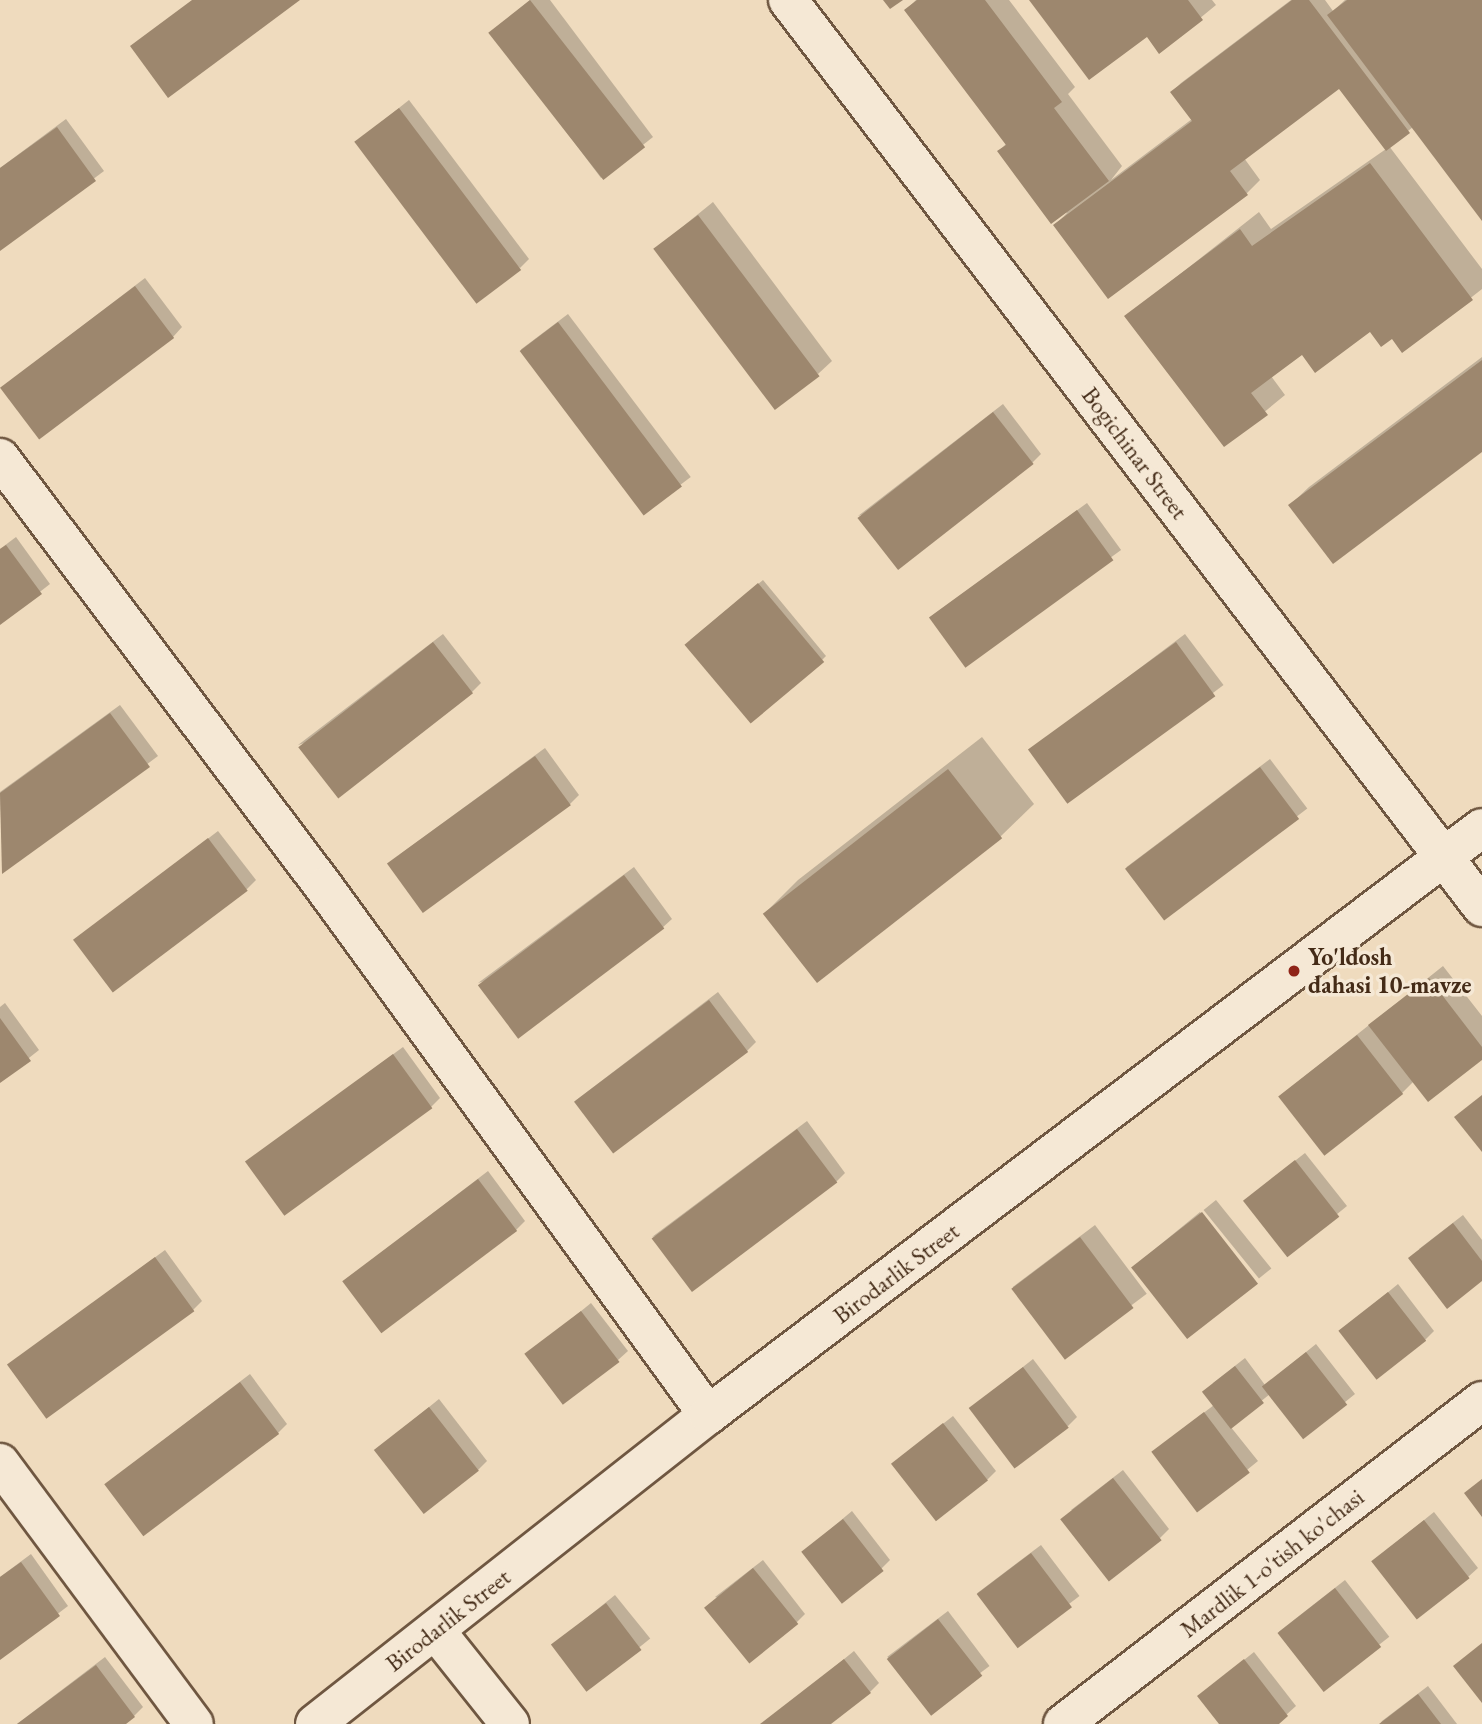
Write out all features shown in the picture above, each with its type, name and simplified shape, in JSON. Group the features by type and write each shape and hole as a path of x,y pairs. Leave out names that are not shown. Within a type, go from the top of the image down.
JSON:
{"street":[{"name":"Bogichinar Street","path":"788,0 1482,907"},
{"path":"0,458 324,887 708,1415"},
{"name":"Birodarlik Street","path":"315,1724 708,1415 1482,828"},
{"name":"Mardlik 1-o'tish ko'chasi","path":"1063,1724 1482,1401"},
{"path":"0,1463 194,1724"},
{"path":"435,1630 510,1724"}],"building":[{"path":"192,0 300,0 168,98 130,46"},
{"path":"530,0 645,147 603,180 488,33"},
{"path":"883,0 903,0 890,9"},
{"path":"917,0 985,0 1062,102 1054,108 1109,181 1051,224 997,151 1006,145 904,10"},
{"path":"1029,0 1188,0 1203,20 1159,54 1147,37 1089,80"},
{"path":"1292,0 1309,0 1410,133 1386,151 1339,89 1230,171 1248,195 1108,299 1053,225 1192,121 1170,92"},
{"path":"1347,0 1482,0 1482,221 1327,15"},
{"path":"399,108 521,270 476,304 354,142"},
{"path":"57,127 96,181 0,251 0,168"},
{"path":"1370,163 1473,300 1402,353 1392,339 1381,347 1370,332 1315,373 1302,355 1251,393 1268,415 1224,447 1124,316 1240,229 1252,246"},
{"path":"698,215 820,376 775,410 653,249"},
{"path":"135,286 174,338 39,440 0,388"},
{"path":"558,322 682,487 644,515 520,351"},
{"path":"1482,360 1482,452 1333,564 1288,505"},
{"path":"993,412 1034,464 898,570 857,518"},
{"path":"1077,510 1113,560 965,668 929,618"},
{"path":"6,545 42,594 0,625 0,549"},
{"path":"758,583 824,662 751,724 684,645"},
{"path":"433,642 473,693 338,798 298,747"},
{"path":"1176,642 1215,696 1067,804 1028,750"},
{"path":"110,713 150,767 2,874 0,793"},
{"path":"535,756 571,805 423,913 387,864"},
{"path":"1260,767 1299,819 1164,921 1125,869"},
{"path":"948,769 1002,838 817,983 763,914"},
{"path":"208,838 248,891 113,992 73,940"},
{"path":"624,875 664,929 518,1039 478,985"},
{"path":"1429,978 1482,1047 1482,1060 1428,1102 1368,1025"},
{"path":"709,1000 748,1052 613,1154 574,1102"},
{"path":"0,1018 31,1061 0,1083"},
{"path":"1357,1035 1403,1094 1324,1156 1278,1097"},
{"path":"393,1054 432,1108 284,1216 245,1162"},
{"path":"1482,1095 1482,1152 1454,1117"},
{"path":"797,1129 837,1183 692,1292 652,1239"},
{"path":"1295,1160 1339,1217 1287,1257 1243,1201"},
{"path":"478,1179 517,1231 381,1333 342,1281"},
{"path":"1202,1212 1258,1284 1187,1339 1131,1267"},
{"path":"1453,1223 1482,1261 1482,1281 1447,1309 1408,1258"},
{"path":"1080,1237 1134,1308 1065,1360 1011,1289"},
{"path":"155,1257 194,1311 46,1419 7,1365"},
{"path":"1388,1292 1426,1341 1377,1380 1338,1331"},
{"path":"581,1311 620,1362 563,1405 524,1354"},
{"path":"1306,1352 1347,1405 1303,1439 1262,1386"},
{"path":"1235,1366 1264,1403 1231,1429 1202,1392"},
{"path":"1023,1367 1069,1428 1014,1469 969,1408"},
{"path":"240,1382 279,1434 143,1536 104,1484"},
{"path":"429,1407 479,1471 424,1514 374,1450"},
{"path":"1204,1412 1250,1473 1197,1512 1151,1452"},
{"path":"943,1423 988,1481 936,1521 891,1464"},
{"path":"1113,1478 1162,1540 1109,1582 1060,1519"},
{"path":"1482,1479 1482,1517 1464,1493"},
{"path":"843,1519 884,1571 842,1604 801,1552"},
{"path":"1424,1520 1470,1578 1417,1620 1371,1561"},
{"path":"1031,1553 1072,1607 1018,1648 977,1594"},
{"path":"21,1562 60,1616 0,1660 0,1577"},
{"path":"753,1568 798,1624 749,1664 704,1608"},
{"path":"1335,1588 1381,1647 1324,1692 1277,1633"},
{"path":"606,1603 642,1650 586,1692 551,1645"},
{"path":"938,1619 982,1676 931,1716 887,1659"},
{"path":"1482,1643 1482,1703 1453,1666"},
{"path":"844,1659 871,1693 831,1724 760,1724"},
{"path":"1244,1659 1288,1716 1279,1724 1219,1724 1197,1696"},
{"path":"96,1665 135,1717 126,1724 17,1724"},
{"path":"1418,1694 1441,1724 1379,1724"}],"place":[{"name":"Yo'ldosh dahasi 10-mavze","path":"1294,971"}]}
